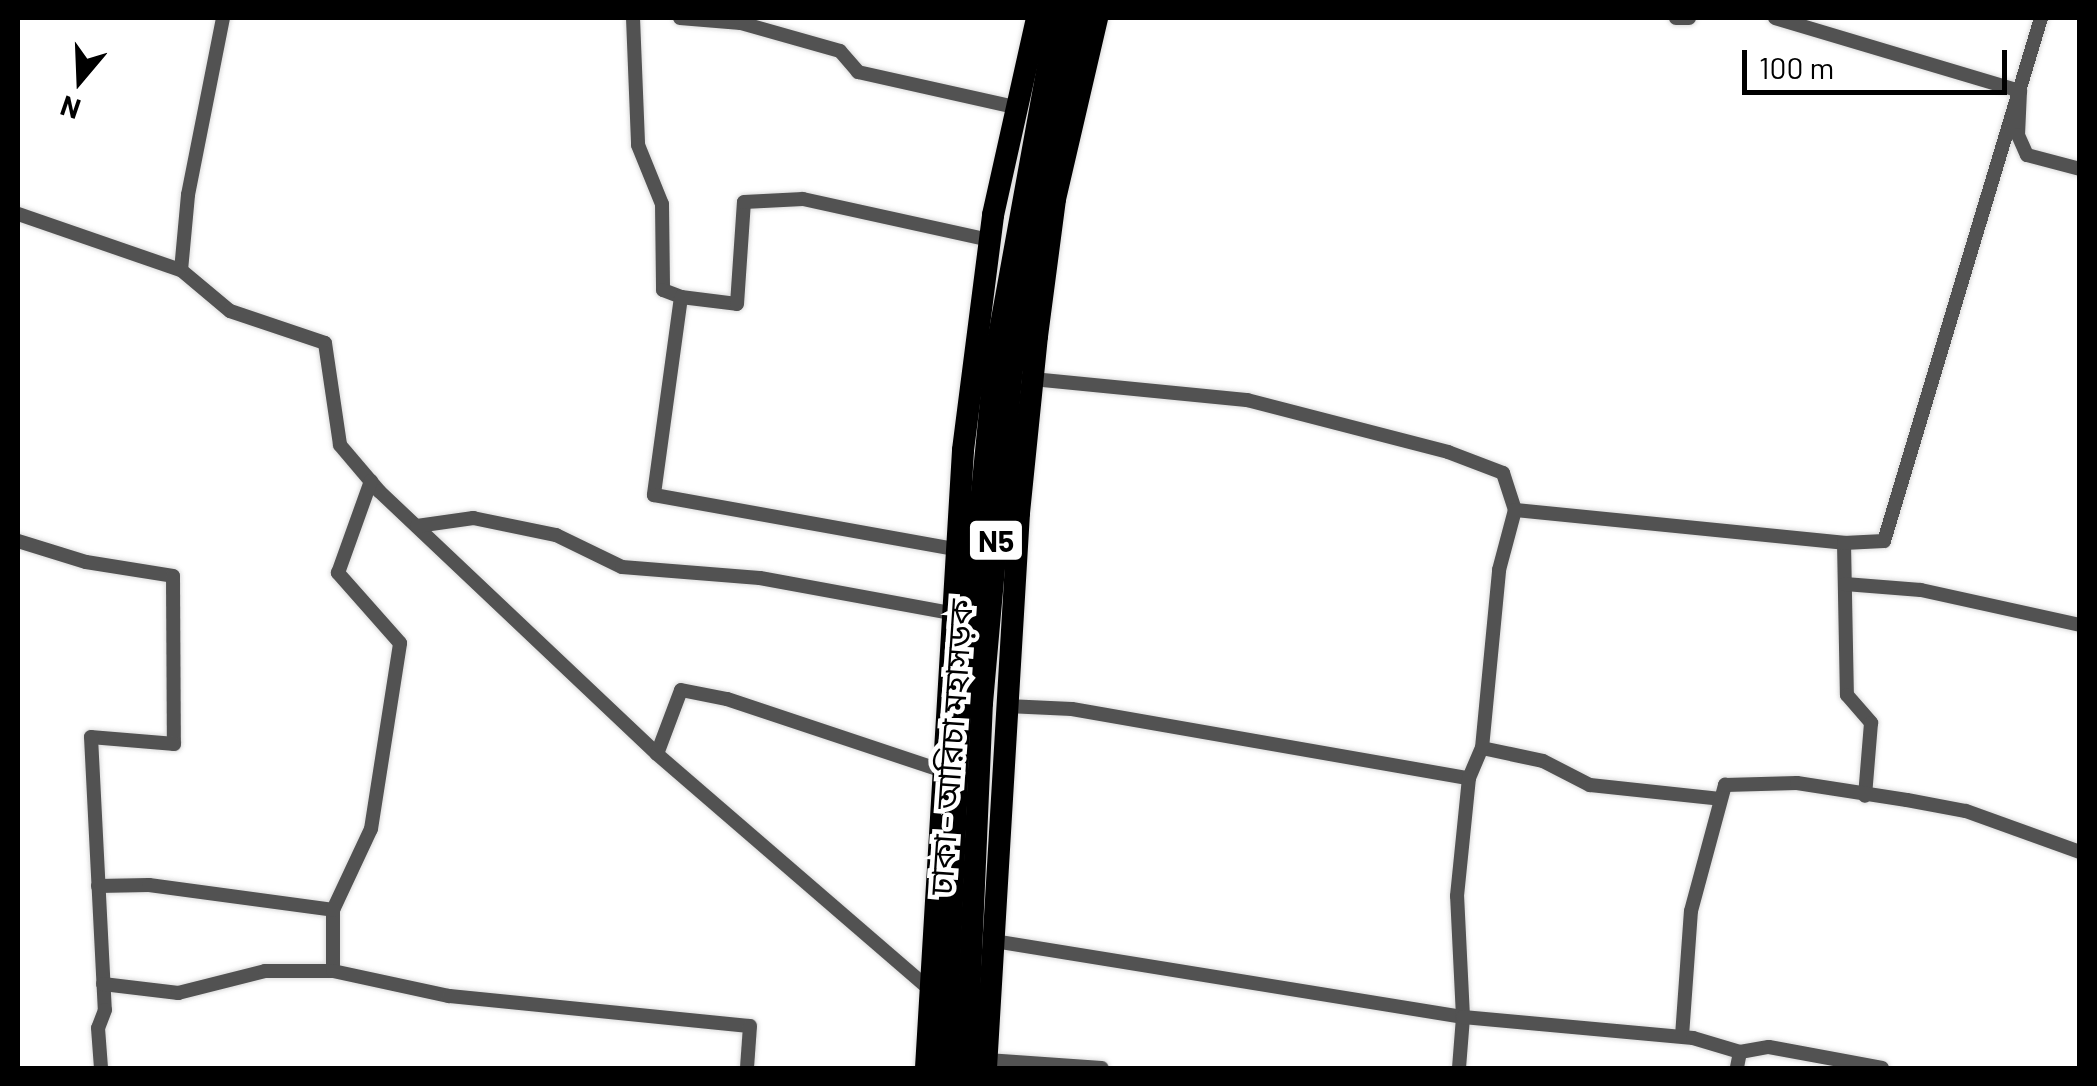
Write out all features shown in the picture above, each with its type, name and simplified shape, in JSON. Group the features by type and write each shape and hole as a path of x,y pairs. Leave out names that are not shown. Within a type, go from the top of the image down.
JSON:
{"highway":[{"path":"926,1068 955,549 990,240 1037,18"},
{"name":"ঢাকা - আরিচা মহাসড়ক","path":"946,1068 959,727 995,358 1037,96 1057,18"},
{"name":"ঢাকা - আরিচা মহাসড়ক","path":"980,1066 982,703 1011,377 1030,242 1078,18"},
{"path":"980,1066 994,941 1006,706 1032,379 1056,199 1097,18"}],"street":[{"path":"181,270 188,195 224,18"},
{"path":"633,18 638,145 662,204 663,290 680,298 737,304 744,202 803,199 990,240"},
{"path":"680,18 741,24 840,50 858,72 1016,107"},
{"path":"1676,18 1689,18"},
{"path":"1775,18 2020,91"},
{"path":"1515,510 1844,543 1884,541 2041,18"},
{"path":"2020,91 2018,135 2027,155 2080,168"},
{"path":"18,214 181,270 230,311 325,343 340,445 370,481 657,754 930,990"},
{"path":"680,298 654,495 955,549"},
{"path":"1032,379 1247,400 1448,452 1503,473 1515,510 1499,570 1482,748 1469,778 1456,896 1462,1017 1460,1068"},
{"path":"333,970 333,910 371,829 400,643 338,573 370,481"},
{"path":"417,526 473,518 556,535 622,567 760,578 950,612"},
{"path":"18,541 86,562 173,576 174,744 90,737 103,984 100,1068"},
{"path":"1844,543 1847,695 1871,722 1865,796"},
{"path":"1845,584 1921,590 2080,625"},
{"path":"657,754 681,690 728,699 940,770"},
{"path":"1006,706 1072,709 1469,778"},
{"path":"1482,748 1543,761 1590,785 1720,800"},
{"path":"1682,1036 1691,911 1725,785 1822,786 1966,812 2080,852"},
{"path":"98,886 149,886 333,910"},
{"path":"994,941 1462,1017 1682,1036 1740,1052 1769,1046 1882,1068"},
{"path":"103,984 178,993 265,971 333,970 449,996 750,1026 747,1068"},
{"path":"1736,1068 1740,1052"},
{"path":"980,1066 1102,1068"}]}
